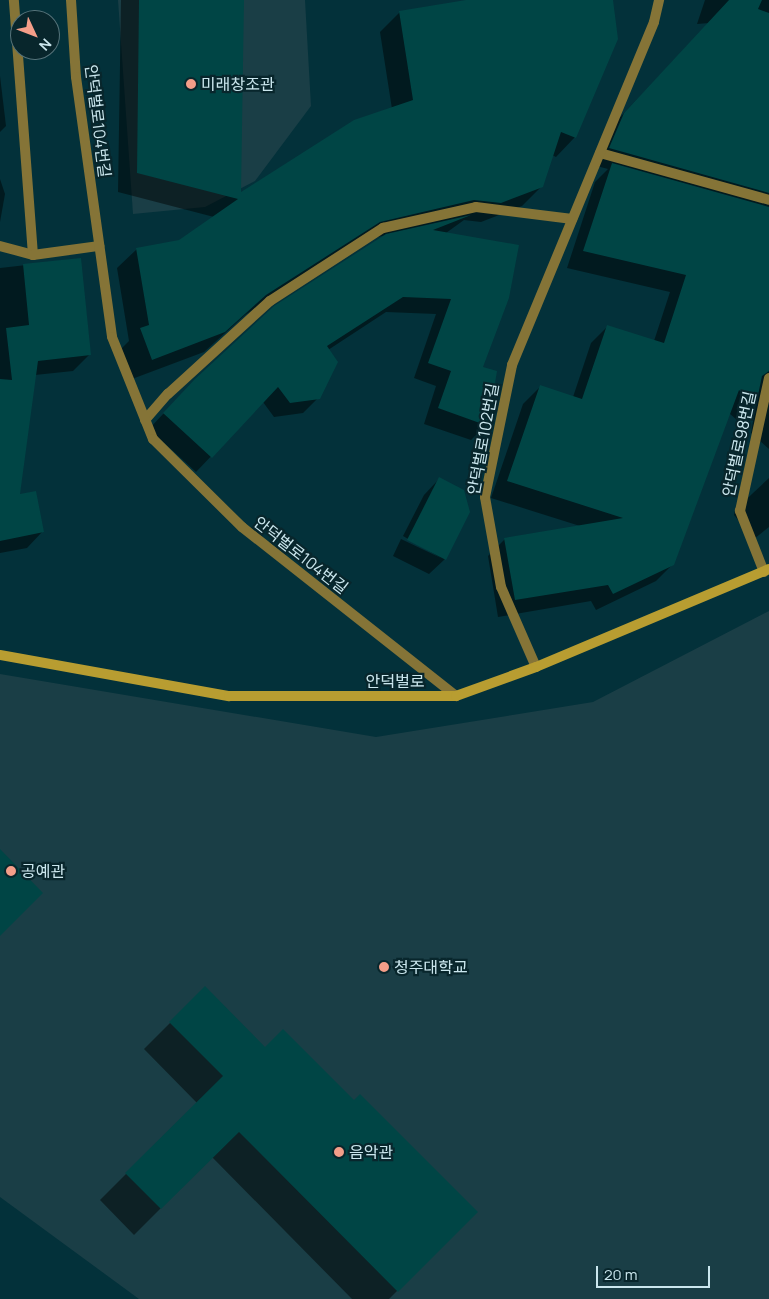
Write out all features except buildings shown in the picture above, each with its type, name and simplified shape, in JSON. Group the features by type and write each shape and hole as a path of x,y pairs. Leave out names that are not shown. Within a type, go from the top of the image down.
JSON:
{"street":[{"path":"14,0 33,255"},
{"name":"안덕벌로104번길","path":"71,0 76,77 112,337 153,439 242,527 456,696"},
{"name":"안덕벌로102번길","path":"536,667 501,588 485,497 512,365 654,22 659,0"},
{"path":"600,153 769,200"},
{"path":"145,420 168,394 270,301 383,228 476,207 572,219"},
{"path":"0,246 33,255 100,246"},
{"name":"안덕벌로98번길","path":"767,570 740,511 769,378"},
{"name":"안덕벌로","path":"0,655 229,696 456,696 536,667 767,570"}],"shaded area":[{"path":"118,0 305,0 311,106 255,181 205,207 133,214"},
{"name":"청주대학교","path":"769,611 769,1299 139,1299 0,1197 0,674 376,737 593,702"}],"place":[{"name":"미래창조관","path":"191,84"},
{"name":"공예관","path":"11,871"},
{"name":"청주대학교","path":"384,967"},
{"name":"음악관","path":"339,1152"}]}
